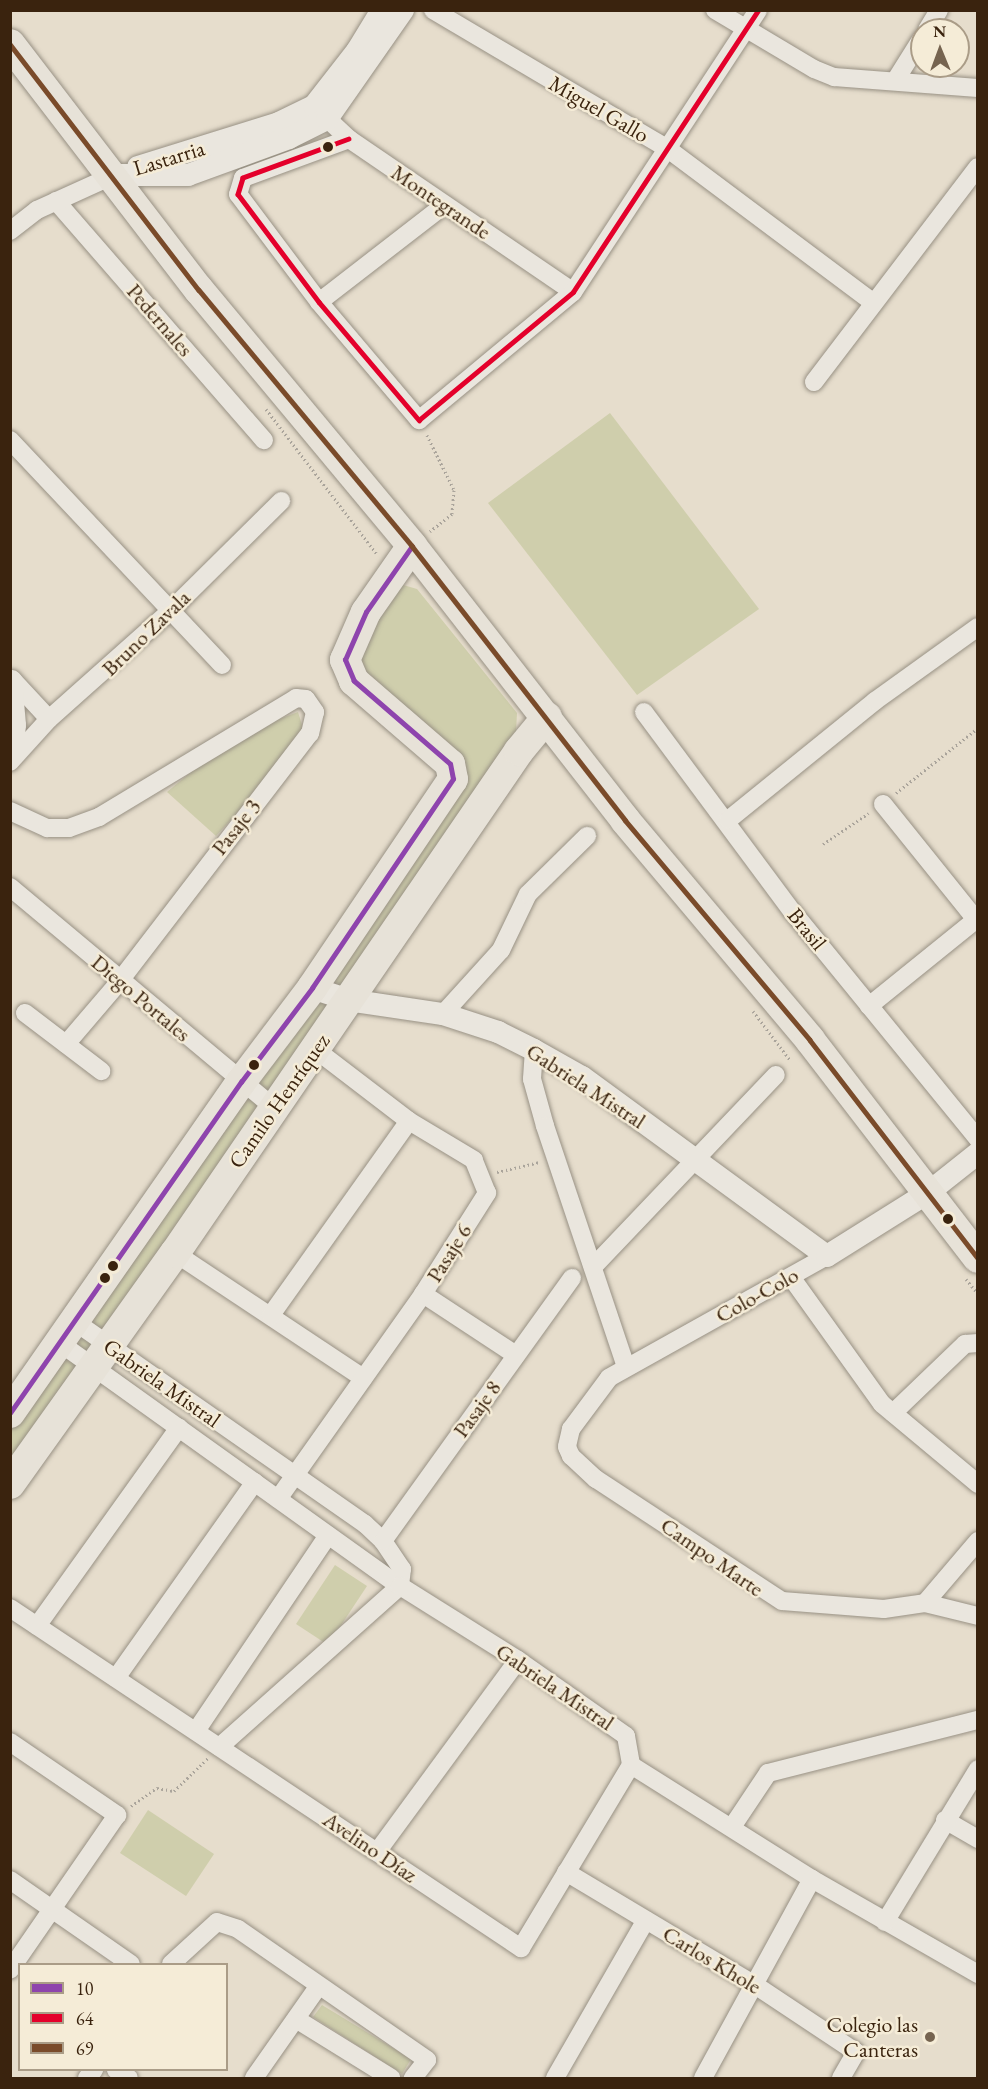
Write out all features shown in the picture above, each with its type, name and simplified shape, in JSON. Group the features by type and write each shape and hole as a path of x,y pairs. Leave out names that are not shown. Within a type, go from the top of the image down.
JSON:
{"main road":[{"path":"10,44 114,175 199,290 412,546 625,820 795,1022 978,1258"},
{"name":"Camilo Henríquez","path":"10,1413 241,1082 312,988 453,779 450,764 354,681 345,660 366,612 412,546"},
{"name":"Camilo Henríquez","path":"12,1479 175,1253 519,752 547,717"}],"street":[{"name":"Lastarria","path":"320,112 382,10"},
{"name":"Lastarria","path":"114,175 188,175 289,138 320,112 403,10"},
{"name":"Miguel Gallo","path":"433,10 668,149 874,303"},
{"path":"715,10 746,30 834,77 978,88"},
{"path":"349,139 243,178 238,188 240,200 319,302 419,420 573,292 758,10"},
{"path":"895,81 910,57"},
{"name":"Montegrande","path":"320,112 349,139 443,206 573,292"},
{"path":"814,382 978,167"},
{"path":"10,231 56,201 114,175"},
{"name":"Pedernales","path":"56,201 264,440"},
{"path":"319,302 443,206"},
{"path":"10,440 169,612 222,665"},
{"name":"Bruno Zavala","path":"12,759 49,719 73,702 169,612 280,501"},
{"path":"728,820 875,701 978,627"},
{"path":"12,679 49,719"},
{"path":"12,679 17,725 12,759"},
{"name":"Pasaje 3","path":"10,811 47,828 69,828 89,820 296,698 306,699 315,712 310,733 120,981"},
{"name":"Brasil","path":"644,712 728,820 792,911 978,1140"},
{"path":"869,1006 977,920 883,804"},
{"path":"443,1014 501,950 528,894 587,837"},
{"name":"Diego Portales","path":"10,887 274,1108"},
{"path":"66,1044 120,981"},
{"name":"Gabriela Mistral","path":"312,988 348,1000 443,1014 498,1032 534,1050 582,1077 827,1256"},
{"path":"25,1013 100,1071"},
{"path":"316,1050 410,1121 474,1160 480,1175"},
{"path":"534,1050 534,1084 555,1159 626,1367"},
{"path":"593,1267 698,1161 776,1076"},
{"path":"271,1315 410,1121"},
{"name":"Colo-Colo","path":"571,1456 568,1438 574,1424 609,1378 827,1256 929,1192 978,1153"},
{"name":"Pasaje 6","path":"278,1499 423,1294 487,1193 480,1175"},
{"path":"175,1253 363,1378"},
{"path":"791,1277 831,1336 882,1404 978,1484"},
{"name":"Pasaje 8","path":"382,1541 572,1278"},
{"path":"423,1294 516,1355"},
{"name":"Gabriela Mistral","path":"67,1332 101,1357 295,1474 382,1541 402,1569 400,1586"},
{"name":"Gabriela Mistral","path":"67,1332 101,1357 179,1428 400,1586 518,1660 626,1736 631,1765"},
{"path":"893,1413 965,1344 976,1343"},
{"path":"37,1626 179,1428"},
{"name":"Campo Marte","path":"571,1456 596,1479 718,1557 770,1597 800,1604 867,1609 925,1603 978,1616"},
{"path":"116,1678 255,1482"},
{"path":"196,1731 328,1534"},
{"path":"925,1603 978,1541"},
{"path":"219,1747 400,1586"},
{"name":"Avelino Díaz","path":"10,1608 521,1948 566,1872"},
{"path":"378,1852 518,1660"},
{"path":"732,1827 768,1773 978,1720"},
{"path":"10,1970 117,1815 12,1746"},
{"path":"566,1872 631,1765 812,1879 978,1974"},
{"path":"885,1922 978,1769"},
{"path":"945,1820 978,1839"},
{"name":"Carlos Khole","path":"566,1872 755,1985 856,2052 841,2079"},
{"path":"703,2079 812,1879"},
{"path":"10,1880 128,1963"},
{"path":"555,2079 646,1920"},
{"path":"173,1963 217,1922 238,1929 318,1987 427,2060 413,2079"},
{"path":"254,2079 318,1987"},
{"path":"296,2019 391,2079"}],"path":[{"path":"412,546 452,514 454,506 454,490 419,420"},
{"path":"823,844 883,804 978,728"},
{"path":"480,1175 555,1159"},
{"path":"117,1815 156,1788 174,1791 219,1747"}],"green space":[{"path":"610,413 759,609 637,695 488,503"},
{"path":"393,582 417,589 517,713 515,750 347,993 318,986 457,778 351,670"},
{"path":"298,712 306,738 216,836 167,792 197,767 266,724"},
{"path":"312,996 336,1005 11,1467 11,1430"},
{"path":"335,1565 367,1586 328,1645 296,1624"},
{"path":"148,1810 214,1854 186,1896 120,1853"},
{"path":"322,2005 411,2059 402,2074 313,2017"}],"transit line":[{"name":"64","path":"349,139 243,178 238,194 319,302 419,420 573,292 758,10"},
{"name":"69","path":"10,44 199,290 412,546 625,820 810,1040 978,1258"},
{"name":"10","path":"10,1413 241,1082 312,988 453,779 450,764 354,681 345,660 366,612 412,546"}],"place":[{"name":"Colegio las Canteras","path":"930,2037"}]}
